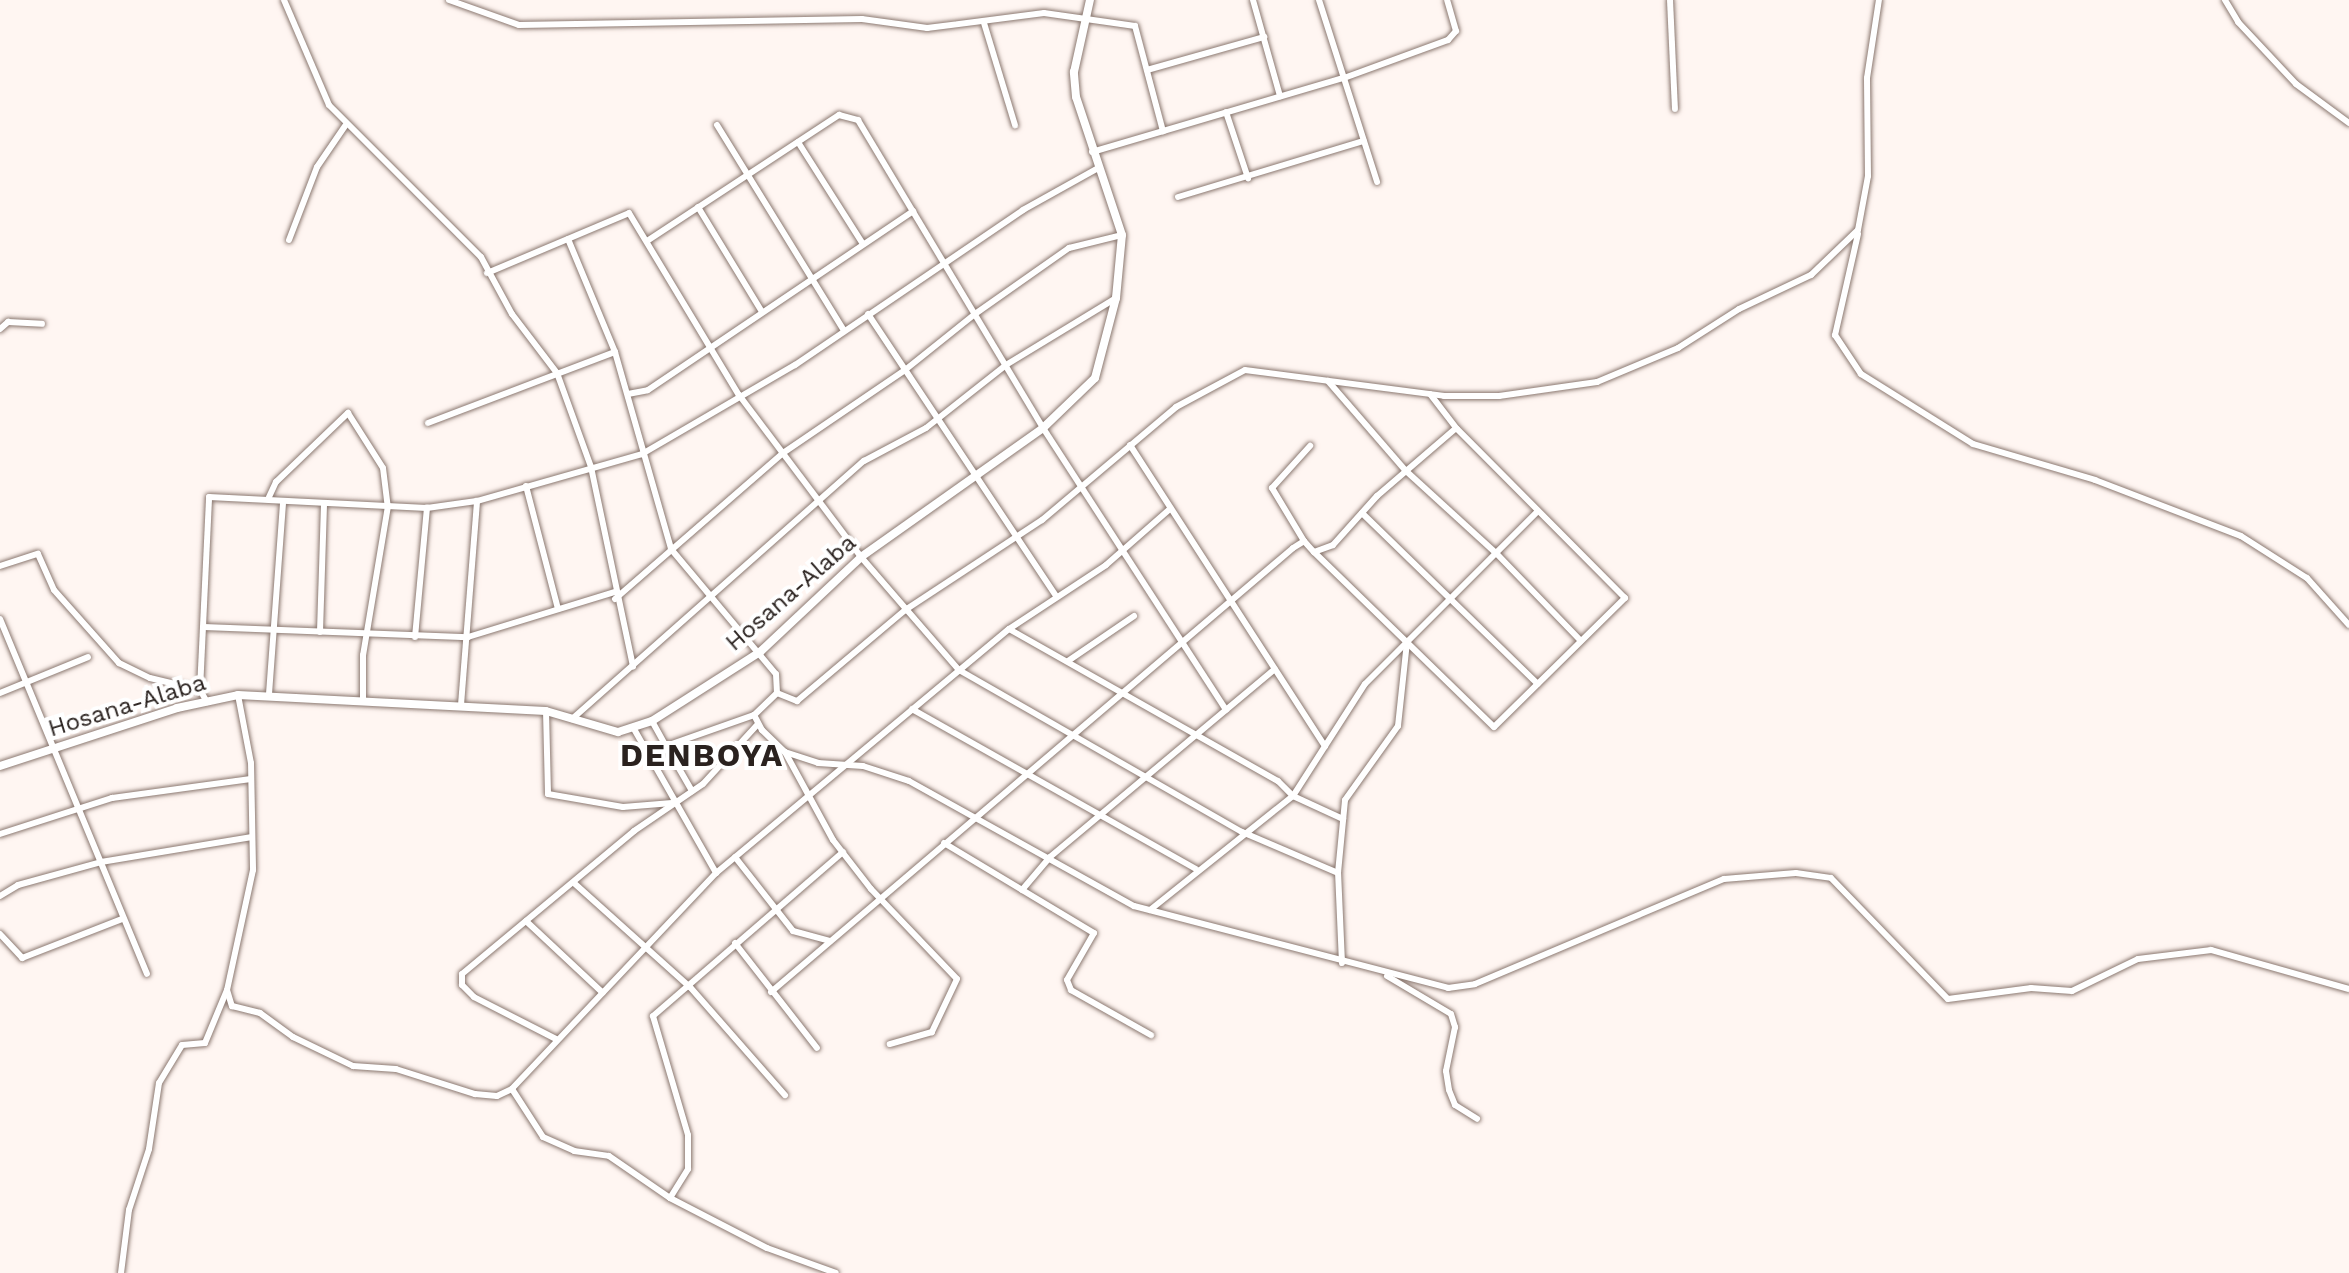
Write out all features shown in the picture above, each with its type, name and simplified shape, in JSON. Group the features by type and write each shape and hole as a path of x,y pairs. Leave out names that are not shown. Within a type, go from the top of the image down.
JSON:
{"main road":[{"name":"Hosana-Alaba","path":"0,766 238,695 269,694 546,711 618,732 652,721 760,652 861,557 1043,428 1095,378 1116,298 1122,235 1092,152 1074,72 1090,0"}],"street":[{"path":"284,0 308,65 345,126 481,257 487,273 557,373 591,467 615,595 633,667"},
{"path":"449,0 519,25 862,19 927,28 1044,13 1135,26 1163,131"},
{"path":"1253,0 1280,96"},
{"path":"1319,0 1377,182"},
{"path":"1092,152 1344,78 1448,40 1456,31 1447,0"},
{"path":"1670,0 1675,109"},
{"path":"1879,0 1867,78 1868,176 1835,335 1861,374 1973,444 2095,480 2241,536 2307,578 2349,625"},
{"path":"2225,0 2238,22 2296,84 2349,123"},
{"path":"984,23 1015,125"},
{"path":"1147,70 1264,37"},
{"path":"1226,112 1248,178"},
{"path":"647,241 839,115 858,120 1043,428 1125,549 1226,710"},
{"path":"717,125 844,331"},
{"path":"289,240 317,167 345,126"},
{"path":"1178,197 1364,141"},
{"path":"798,142 863,244"},
{"path":"207,702 200,690 209,497 269,497 283,503 427,508 477,501 642,454 844,331 944,262 1098,168"},
{"path":"698,207 762,312"},
{"path":"628,394 648,390 913,211"},
{"path":"487,273 629,213 739,395 861,557 959,670 1070,737 1242,832 1338,873"},
{"path":"777,693 797,701 905,610 1016,537 1083,486 1176,407 1245,370 1430,394 1499,396 1597,382 1678,348 1739,309 1811,275 1858,230"},
{"path":"204,627 468,637 615,595 783,453 905,370 975,314 1069,248 1122,235"},
{"path":"568,239 615,352 671,549 709,598 760,652 776,674 777,693 754,715 666,746"},
{"path":"572,719 864,461 938,420 1006,365 1116,298"},
{"path":"868,314 1057,597"},
{"path":"0,329 8,322 42,324"},
{"path":"428,423 615,352"},
{"path":"1328,381 1405,470 1496,553 1581,641"},
{"path":"1310,446 1272,488 1304,541 1494,727 1625,598 1456,428 1430,394"},
{"path":"269,497 276,482 348,413 383,468 388,506 368,632 363,700"},
{"path":"1314,552 1333,545 1405,470 1456,428"},
{"path":"1130,445 1325,746"},
{"path":"526,486 558,609"},
{"path":"461,705 477,501"},
{"path":"269,694 283,503"},
{"path":"320,632 324,503"},
{"path":"415,637 427,508"},
{"path":"227,990 232,1006 260,1013 338,1061 396,1069 475,1094 497,1096 512,1089 716,873 1009,629 1125,549 1171,508"},
{"path":"1150,910 1242,832 1293,796 1365,684 1537,512"},
{"path":"1362,513 1538,684"},
{"path":"771,992 1304,541"},
{"path":"0,566 38,554 54,590 119,663 150,678 200,690"},
{"path":"1068,661 1134,616"},
{"path":"0,619 2,631 27,683 147,974"},
{"path":"1009,629 1124,691 1278,781 1293,796 1343,819"},
{"path":"1342,963 1338,873 1345,800 1398,726 1407,642"},
{"path":"0,693 88,657"},
{"path":"1022,890 1050,857 1275,669"},
{"path":"121,1273 129,1210 149,1149 159,1083 182,1045 205,1043 227,990 252,886 251,779 238,695"},
{"path":"912,709 1196,869"},
{"path":"546,711 548,794 623,807 676,802"},
{"path":"754,715 758,724 785,752 843,852 880,898 957,979 932,1032 890,1044"},
{"path":"652,721 692,791"},
{"path":"556,1039 474,997 462,985 462,974 692,791 758,724"},
{"path":"634,729 716,873"},
{"path":"785,752 818,763 845,765 909,781 1150,910 1384,974 1448,988 1475,984 1724,879 1796,873 1831,878 1948,999 2031,988 2072,991 2138,959 2211,950 2349,989"},
{"path":"0,834 78,807 251,779"},
{"path":"0,896 18,885 101,862 252,837"},
{"path":"944,843 1094,933 1067,980 1071,990 1151,1035"},
{"path":"670,1198 688,1169 688,1135 653,1016 843,852"},
{"path":"735,857 773,911 793,931 830,941"},
{"path":"574,883 644,950 688,984 785,1095"},
{"path":"0,934 22,958 122,919"},
{"path":"526,921 603,993"},
{"path":"735,943 817,1048"},
{"path":"1384,974 1451,1014 1455,1027 1446,1071 1449,1090 1455,1105 1477,1119"},
{"path":"512,1089 543,1137 574,1151 609,1156 670,1198 767,1248 836,1273"}],"district":[{"name":"DENBOYA","path":"702,755"}]}
